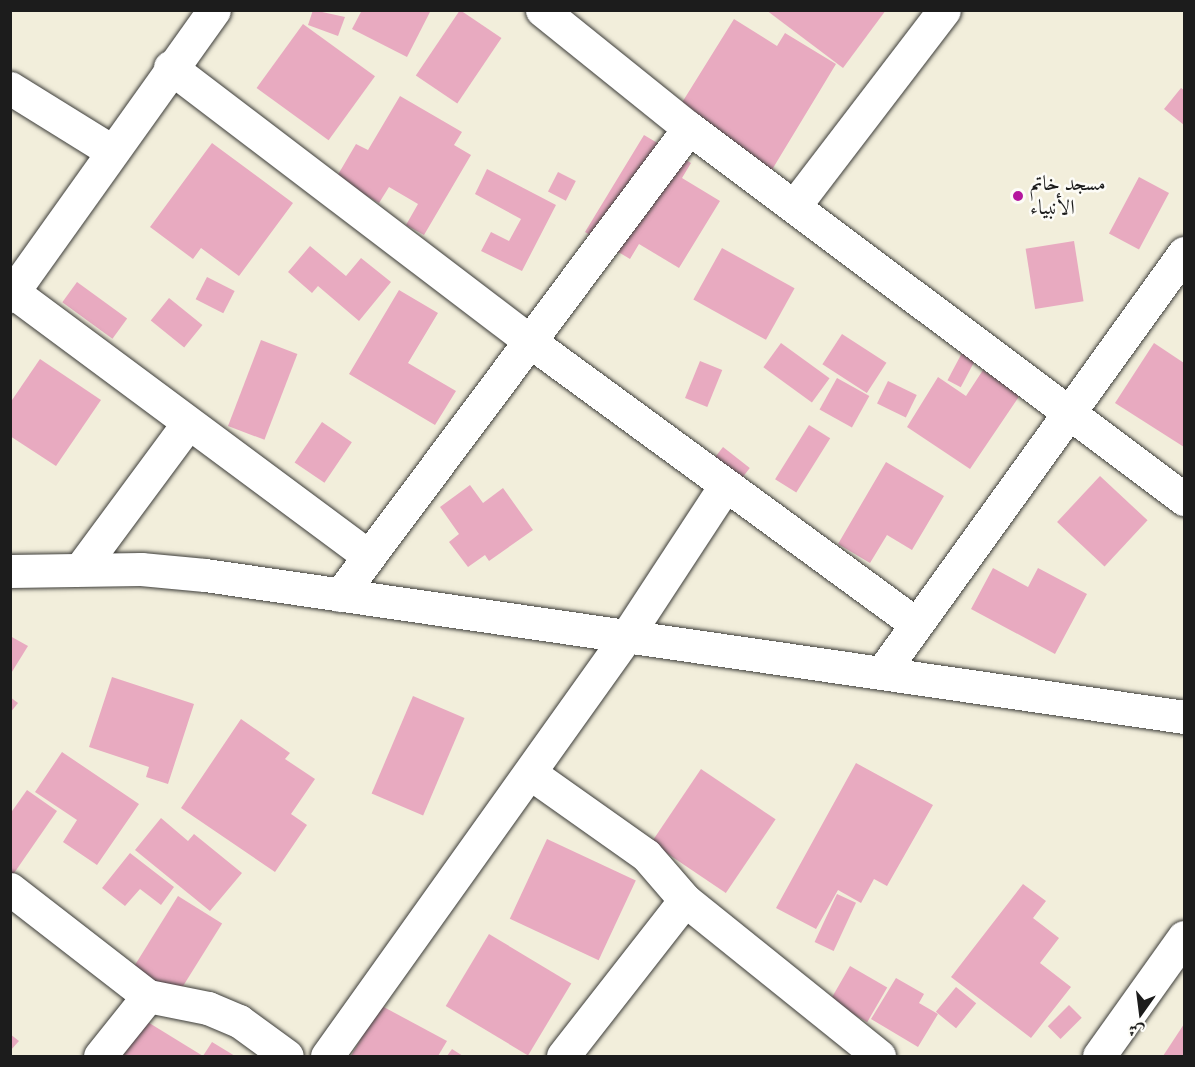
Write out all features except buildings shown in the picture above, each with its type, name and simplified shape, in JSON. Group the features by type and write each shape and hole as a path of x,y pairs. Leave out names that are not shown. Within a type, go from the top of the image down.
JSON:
{"street":[{"path":"214,10 110,150 12,294 187,425 369,556"},
{"path":"542,10 689,128 795,205 1067,413 1185,499"},
{"path":"795,205 944,10"},
{"path":"170,67 724,487 916,624"},
{"path":"10,88 110,150"},
{"path":"340,595 528,340 689,128"},
{"path":"883,671 1067,413 1185,254"},
{"path":"81,568 187,425"},
{"path":"327,1056 626,637 724,487"},
{"path":"10,572 81,568 152,570 883,671 1185,717"},
{"path":"530,773 646,855 685,900 879,1056"},
{"path":"10,889 148,996 208,1008 239,1021 287,1056"},
{"path":"563,1056 685,900"},
{"path":"1099,1056 1185,937"},
{"path":"100,1056 148,996"}],"place":[{"name":"مسجد خاتم الأنبياء","path":"1018,196"}]}
